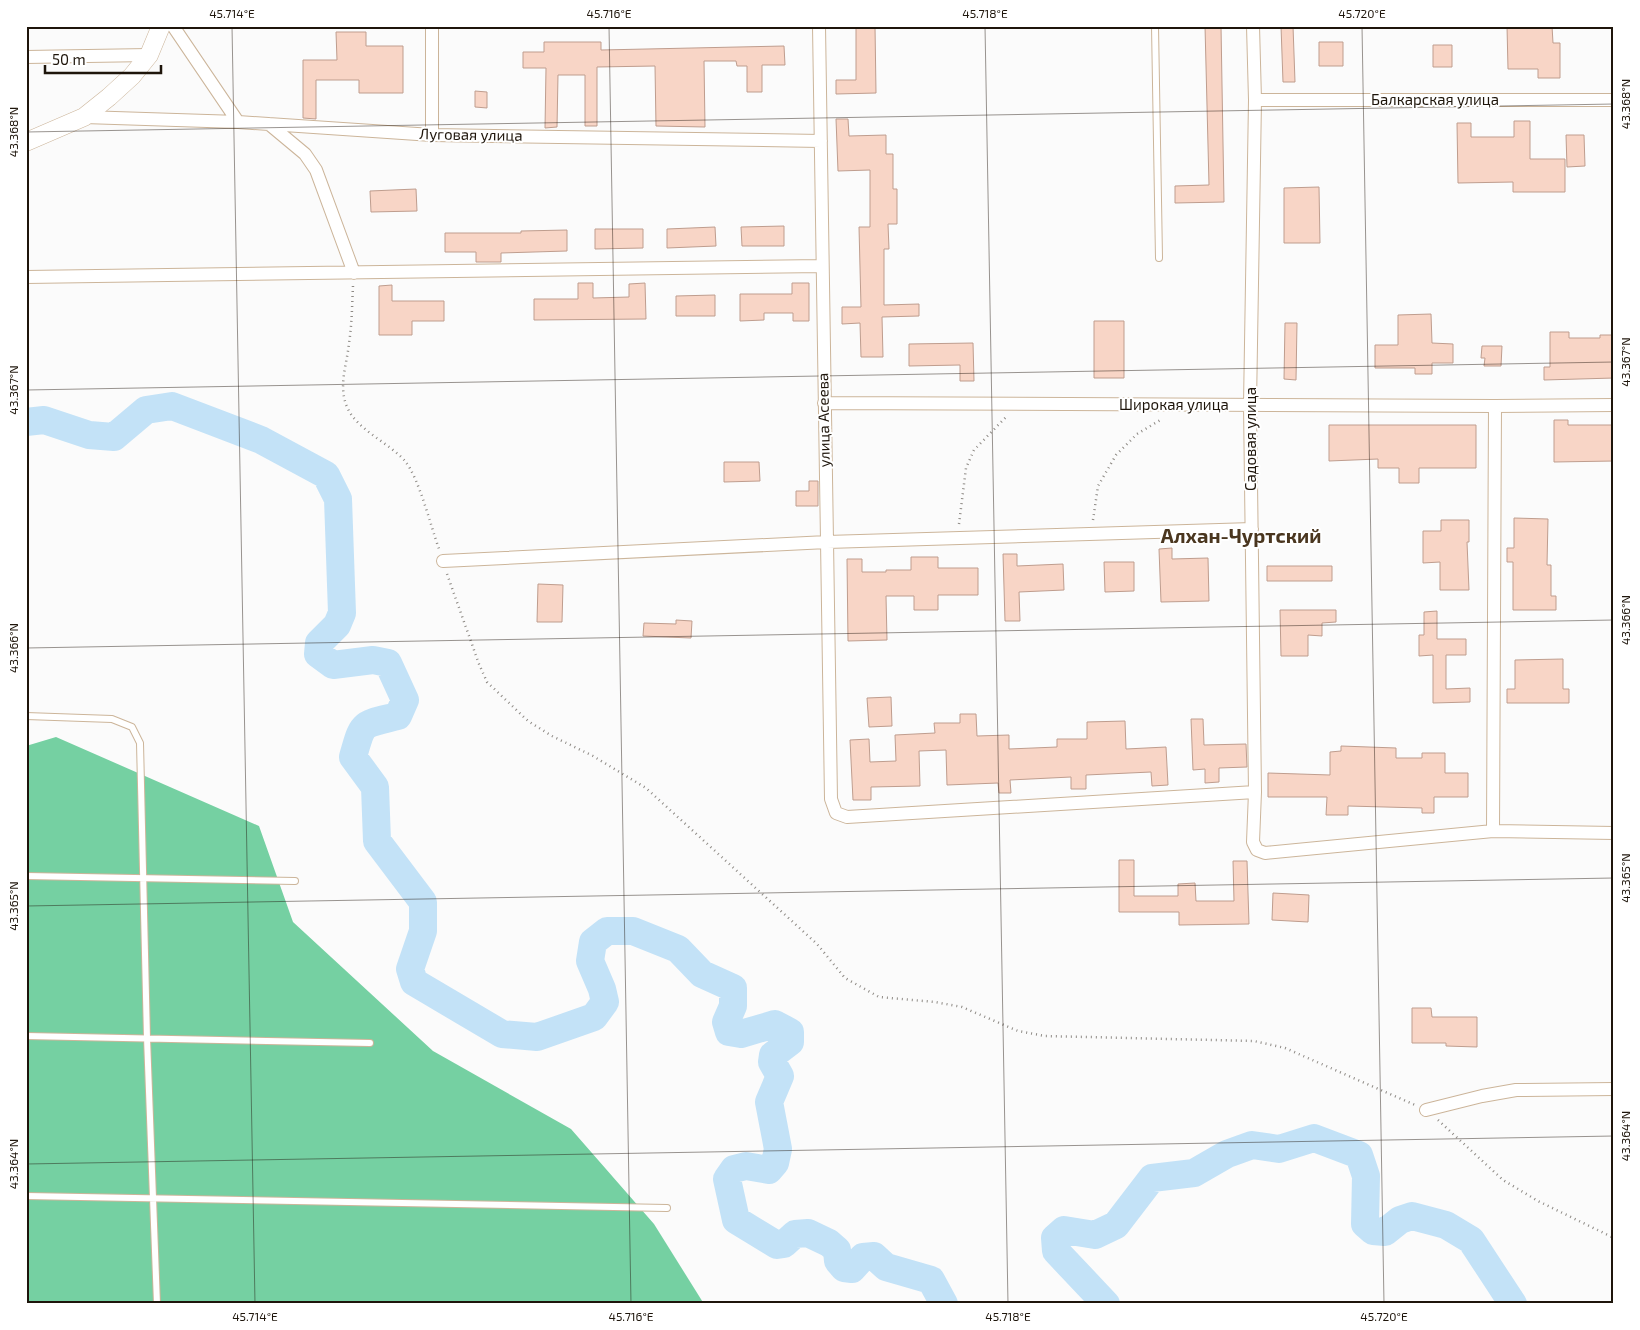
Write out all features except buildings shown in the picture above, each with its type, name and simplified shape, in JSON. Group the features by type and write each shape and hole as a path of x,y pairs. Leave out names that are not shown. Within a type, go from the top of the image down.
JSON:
{"street":[{"path":"26,142 84,116 132,76 149,55 161,26"},
{"path":"173,26 238,122"},
{"path":"432,26 432,135"},
{"name":"улица Асеева","path":"819,26 831,800 836,812 847,817 1255,792"},
{"name":"Садовая улица","path":"1253,26 1255,100 1250,405 1255,792 1253,842 1257,850 1265,853 1492,831"},
{"path":"26,57 149,55"},
{"name":"Балкарская улица","path":"1255,100 1614,100"},
{"name":"Луговая улица","path":"84,116 238,122 432,135 821,141"},
{"path":"269,124 305,154 316,170 354,273"},
{"path":"29,274 354,273 822,266"},
{"name":"Широкая улица","path":"824,403 1614,405"},
{"path":"1494,406 1492,831 1614,833"},
{"path":"443,561 826,542 1252,529"},
{"path":"1426,1110 1482,1096 1516,1090 1614,1089"}],"lane":[{"path":"1155,26 1159,258"},
{"path":"26,716 112,719 132,727 140,743 142,878 157,1304"},
{"path":"26,876 295,881"},
{"path":"26,1036 370,1043"},
{"path":"26,1196 667,1208"}],"path":[{"path":"354,273 349,344 342,387 347,407 357,422 393,448 406,463 415,479 479,664 488,682 528,721 552,736 593,756 646,788 817,944 845,978 879,997 934,1002 962,1007 1018,1031 1045,1036 1254,1041 1285,1048 1426,1110 1503,1180 1538,1201 1614,1238"},
{"path":"957,538 966,468 974,450 1000,422 1025,404"},
{"path":"1091,534 1098,486 1116,455 1137,434 1162,419"}],"green space":[{"path":"56,737 259,826 293,922 433,1051 571,1129 654,1224 704,1304 26,1304 26,746"}],"waterway":[{"path":"26,422 44,420 89,435 114,437 146,410 172,406 261,440 326,475 338,499 342,613 337,625 319,643 318,654 333,665 373,660 388,663 405,700 398,716 365,726 359,737 353,757 375,787 377,841 423,902 423,931 410,969 414,982 502,1034 537,1037 594,1017 605,1002 602,989 590,961 593,942 607,931 633,931 678,949 702,974 733,988 733,1006 726,1022 729,1032 741,1034 775,1024 790,1032 790,1042 773,1055 772,1062 780,1076 769,1102 778,1149 775,1163 769,1170 746,1166 734,1169 727,1179 736,1220 777,1245 784,1244 795,1234 808,1233 829,1243 837,1250 838,1261 844,1268 852,1269 863,1257 874,1256 886,1267 931,1280 944,1304"},
{"path":"1106,1304 1056,1251 1055,1238 1064,1230 1095,1235 1116,1225 1152,1178 1194,1173 1227,1154 1252,1145 1279,1149 1314,1138 1359,1155 1366,1176 1365,1224 1373,1231 1385,1232 1400,1220 1412,1216 1446,1225 1471,1240 1513,1304"}],"district":[{"name":"Алхан-Чуртский","path":"1241,536"}]}
